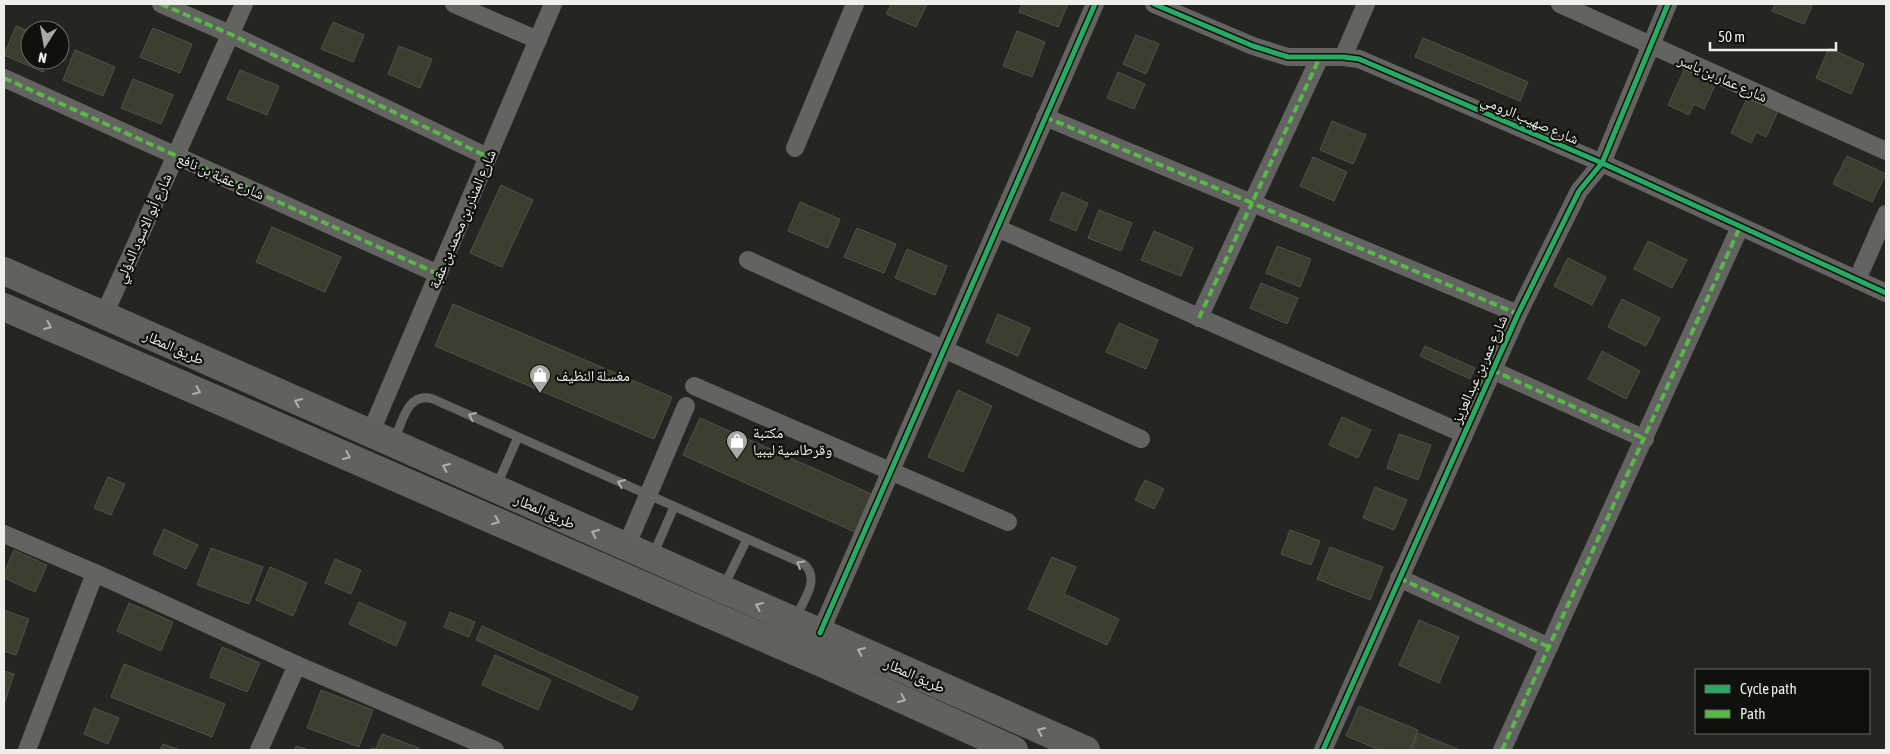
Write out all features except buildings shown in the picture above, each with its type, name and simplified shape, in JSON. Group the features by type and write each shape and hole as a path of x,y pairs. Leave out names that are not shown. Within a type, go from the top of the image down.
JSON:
{"highway":[{"name":"طريق المطار","path":"4,271 1086,750"},
{"name":"طريق المطار","path":"4,307 826,664 1014,750"}],"street":[{"path":"161,4 230,34 488,157"},
{"name":"شارع أبو الاسود الدؤلي","path":"104,315 244,4"},
{"path":"454,4 538,40"},
{"name":"شارع المنذر بن محمد بن عقبة","path":"382,439 438,274 554,4"},
{"path":"795,148 855,4"},
{"path":"820,633 1095,4"},
{"name":"شارع صهيب الرومي","path":"1154,4 1253,46 1288,57 1343,57 1359,59 1602,163 1886,293"},
{"path":"1343,57 1366,4"},
{"name":"شارع عمار بن ياسر","path":"1560,4 1886,151"},
{"name":"شارع عمر بن عبدالعزيز","path":"1323,750 1518,314 1579,191 1602,163 1668,4"},
{"path":"1199,318 1320,57"},
{"name":"شارع عقبة بن نافع","path":"4,78 438,274"},
{"path":"1046,117 1518,314"},
{"path":"1857,280 1886,214"},
{"path":"1502,750 1740,227"},
{"path":"997,228 1464,434"},
{"path":"748,260 1141,439"},
{"path":"1492,370 1645,439"},
{"path":"694,386 1008,522"},
{"path":"626,547 686,406"},
{"path":"4,534 95,572 297,665 495,750"},
{"path":"27,750 95,572"},
{"path":"1399,578 1549,647"},
{"path":"259,750 297,665"}],"lane":[{"path":"382,439 412,402 422,397 433,399 804,564 811,573 811,585 794,621"},
{"path":"495,489 518,437"},
{"path":"652,558 674,506"},
{"path":"723,590 747,539"}],"marked path":[{"path":"161,4 230,34 488,157"},
{"path":"1045,117 1252,203 1320,57"},
{"path":"4,78 438,274"},
{"path":"1199,318 1252,203 1518,314"},
{"path":"1502,750 1740,227"},
{"path":"1492,370 1645,439"},
{"path":"1399,578 1549,647"}],"cycle path":[{"path":"820,633 1095,4"},
{"path":"1154,4 1253,46 1288,57 1343,57 1359,59 1602,163 1886,293"},
{"path":"1323,750 1518,314 1579,191 1602,163 1668,4"}],"place":[{"name":"مغسلة النظيف","path":"540,394"},
{"name":"مكتبة وقرطاسية ليبيا","path":"737,460"}]}
